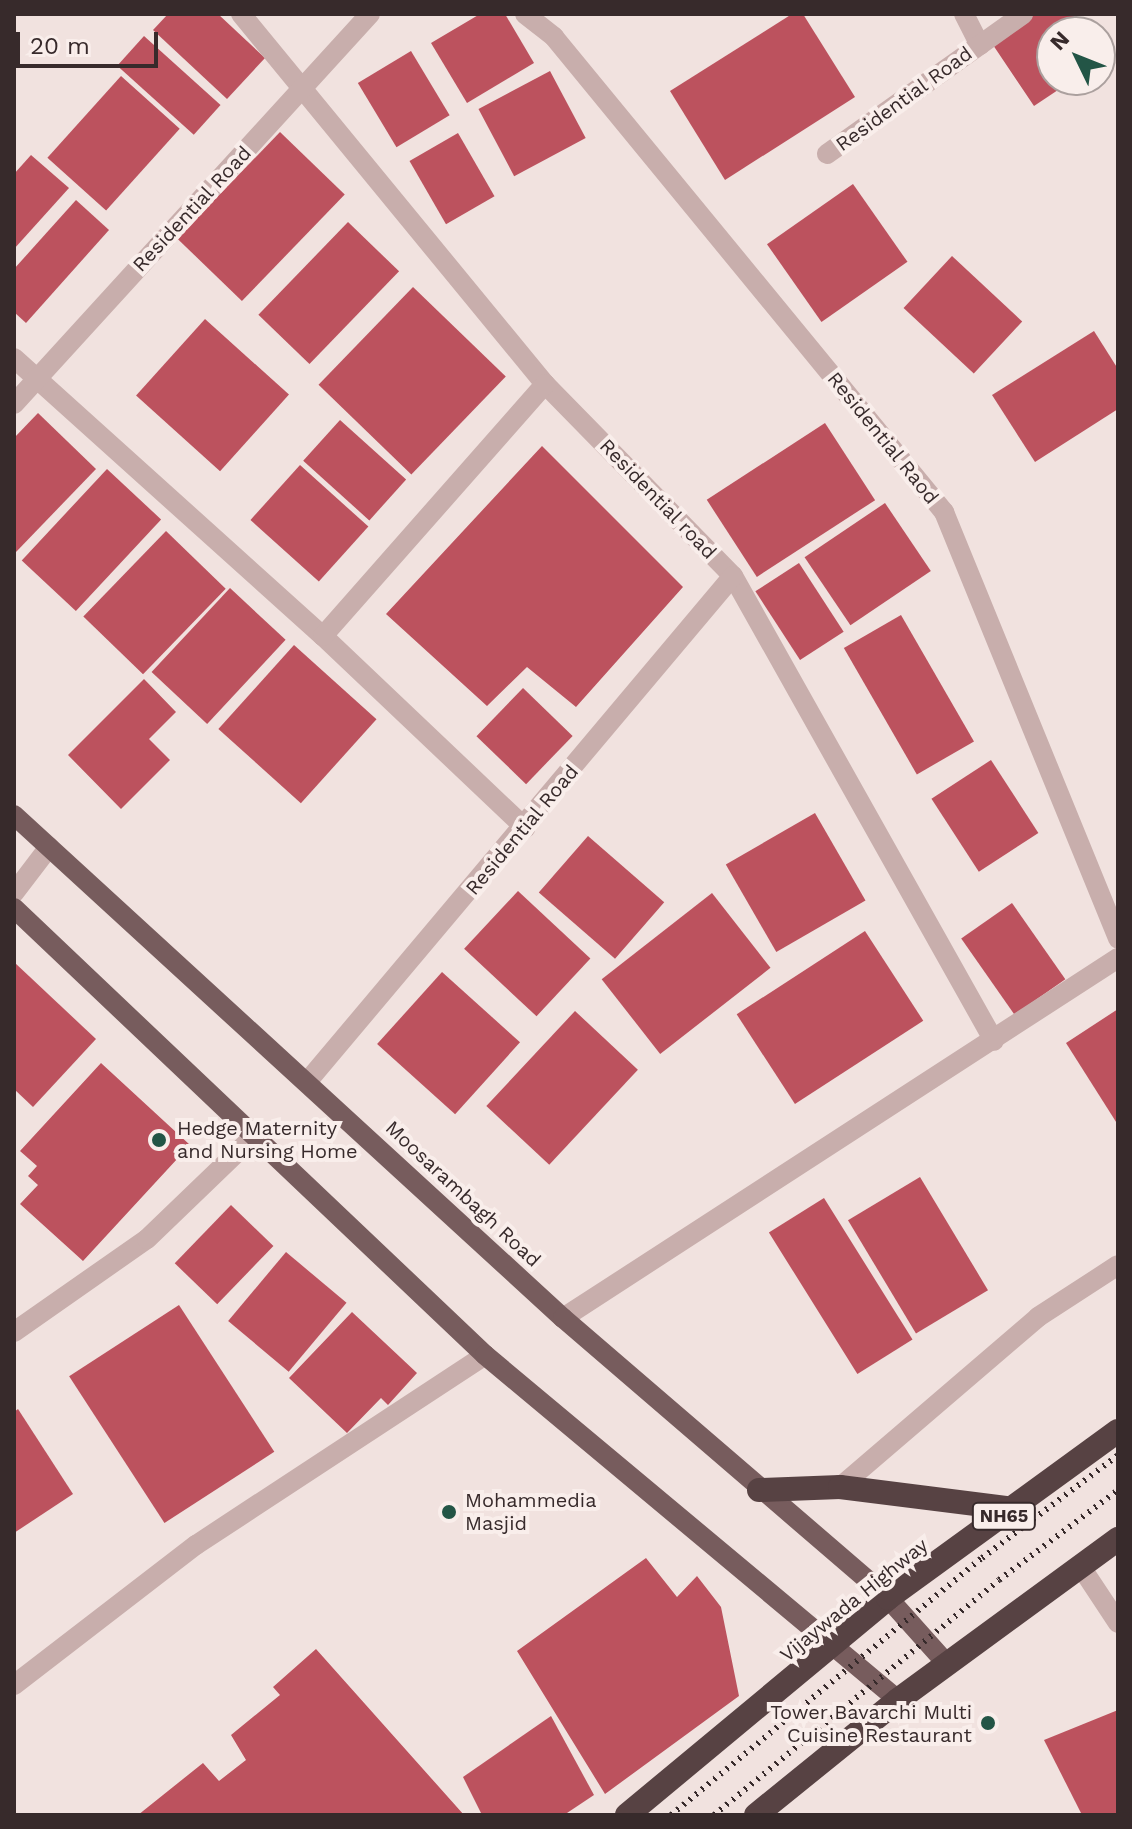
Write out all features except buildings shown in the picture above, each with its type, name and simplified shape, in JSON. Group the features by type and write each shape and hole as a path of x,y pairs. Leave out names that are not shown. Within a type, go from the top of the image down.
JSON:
{"highway":[{"name":"Vijaywada Highway","path":"627,1815 833,1647 888,1598 1118,1431"},
{"path":"759,1490 840,1487 1014,1509"},
{"path":"756,1815 898,1700 1118,1539"}],"main road":[{"name":"Moosarambagh Road","path":"14,815 563,1318 888,1598 948,1665"},
{"path":"14,908 485,1355 898,1700"}],"street":[{"name":"Residential road","path":"241,14 305,87 545,384 733,576 994,1041"},
{"name":"Residential Road","path":"14,404 370,14"},
{"name":"Residential Raod","path":"525,14 554,37 944,512 1118,939"},
{"name":"Residential Road","path":"964,14 980,45"},
{"name":"Residential Road","path":"827,154 1023,14"},
{"path":"14,358 323,636 525,828"},
{"path":"323,636 545,384"},
{"name":"Residential Road","path":"307,1082 525,828 733,576"},
{"path":"14,893 49,847"},
{"path":"563,1318 1118,958"},
{"path":"14,1332 147,1239 254,1136"},
{"path":"840,1487 1038,1317 1118,1265"},
{"path":"14,1685 196,1545 485,1355"},
{"path":"1081,1567 1118,1623"}],"railway":[{"path":"671,1815 982,1558 1118,1455"},
{"path":"714,1815 999,1580 1118,1490"}],"place":[{"name":"Hedge Maternity and Nursing Home","path":"159,1140"},
{"name":"Mohammedia Masjid","path":"449,1512"},
{"name":"Tower Bavarchi Multi Cuisine Restaurant","path":"988,1723"}]}
